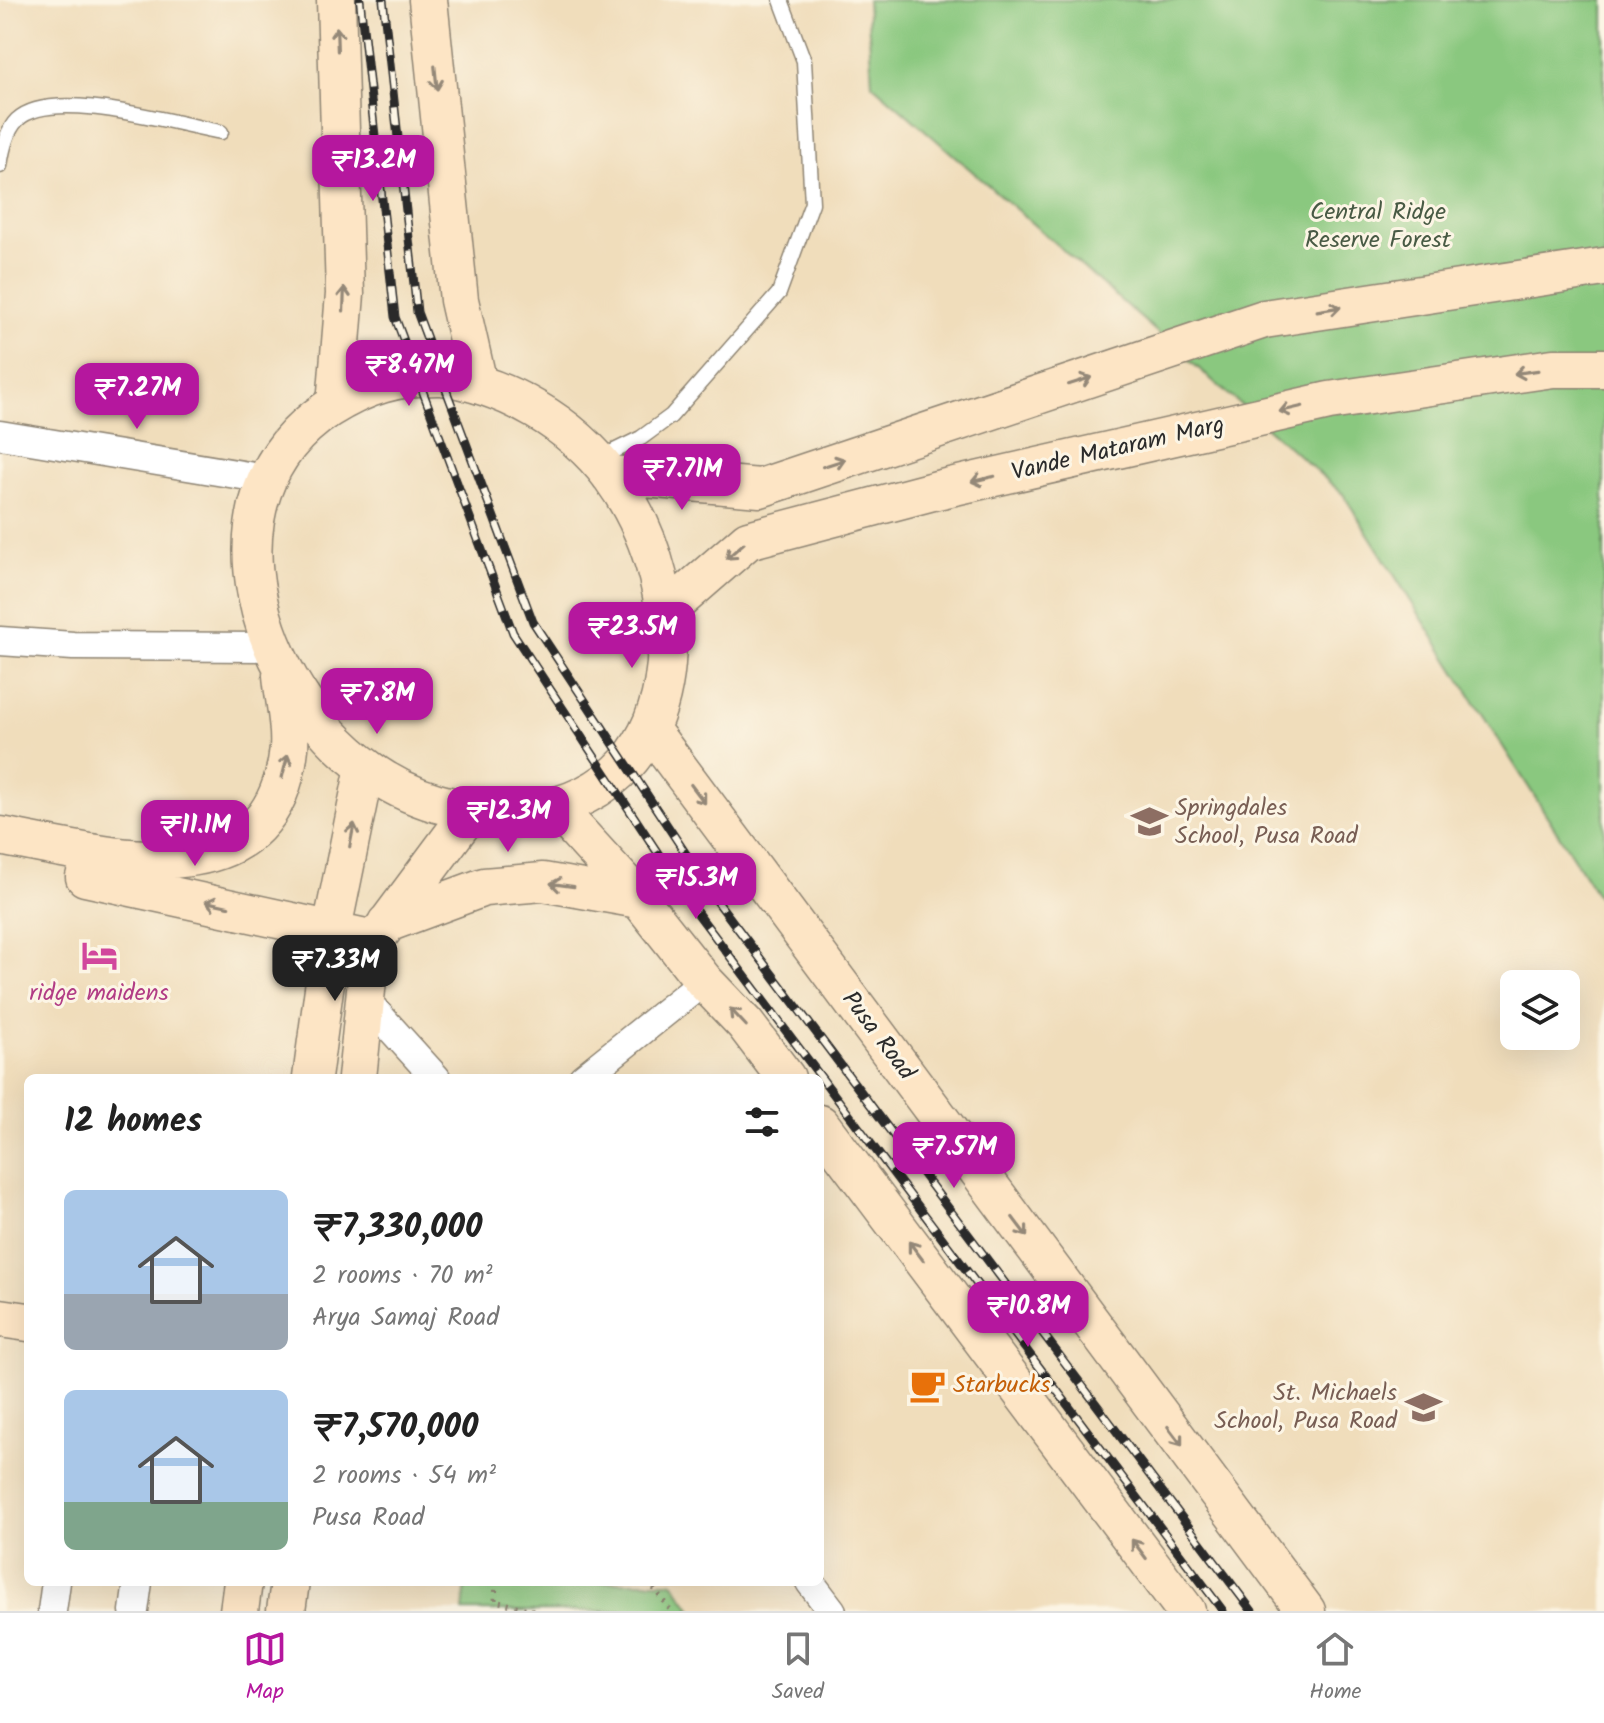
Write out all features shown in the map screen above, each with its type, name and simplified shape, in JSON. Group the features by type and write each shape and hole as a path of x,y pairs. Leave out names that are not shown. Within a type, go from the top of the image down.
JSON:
{"main road":[{"path":"336,0 345,294 336,404"},
{"path":"428,0 459,300 478,384"},
{"path":"604,468 760,488 1264,319 1604,267"},
{"name":"Vande Mataram Marg","path":"663,614 748,540 937,490 1329,401 1553,368 1604,368"},
{"path":"0,836 142,862 199,856 242,840 258,827 274,802 290,745 276,656 259,602 253,555 255,516 266,479 295,436 336,404 369,387 405,377 442,376 478,384 516,399 551,419 604,468 642,532 656,572 663,614 663,673 651,731 633,759 615,778 587,796 555,807 513,813 471,811 412,793 365,767 315,718 276,656"},
{"name":"Pusa Road","path":"651,731 1306,1611"},
{"path":"313,1074 336,915 365,767"},
{"path":"555,807 639,899 704,981 745,1024 783,1074"},
{"path":"357,1074 368,970 381,932 471,811"},
{"path":"0,860 336,915 381,932 484,887 543,882 639,899"},
{"path":"824,1129 1186,1611"},
{"path":"0,1318 24,1321"},
{"path":"239,1611 242,1586"},
{"path":"286,1611 289,1586"}],"street":[{"path":"0,435 266,479"},
{"path":"0,641 276,656"},
{"path":"588,1074 704,981"},
{"path":"366,1001 432,1074"},
{"path":"52,1611 55,1586"},
{"path":"134,1611 137,1586"},
{"path":"813,1586 832,1611"}],"lane":[{"path":"604,468 671,416 779,293 812,203 804,61 781,0"},
{"path":"0,166 16,121 34,109 55,105 109,110 221,132"}],"path":[{"path":"496,1586 495,1601 537,1611"},
{"path":"652,1586 671,1611"}],"green space":[{"name":"Central Ridge Reserve Forest","path":"867,0 1604,0 1604,906 1343,494 872,84"},
{"path":"466,1586 676,1586 693,1611 463,1611"}],"railway":[{"path":"360,0 395,317 513,633 698,914 819,1074"},
{"path":"383,0 417,312 533,622 717,901 1252,1611"},
{"path":"824,1081 1223,1611"}],"place":[{"name":"Springdales School, Pusa Road","path":"1149,822"},
{"name":"ridge maidens","path":"99,956"},
{"name":"Starbucks","path":"927,1385"},
{"name":"St. Michaels School, Pusa Road","path":"1423,1407"}]}
